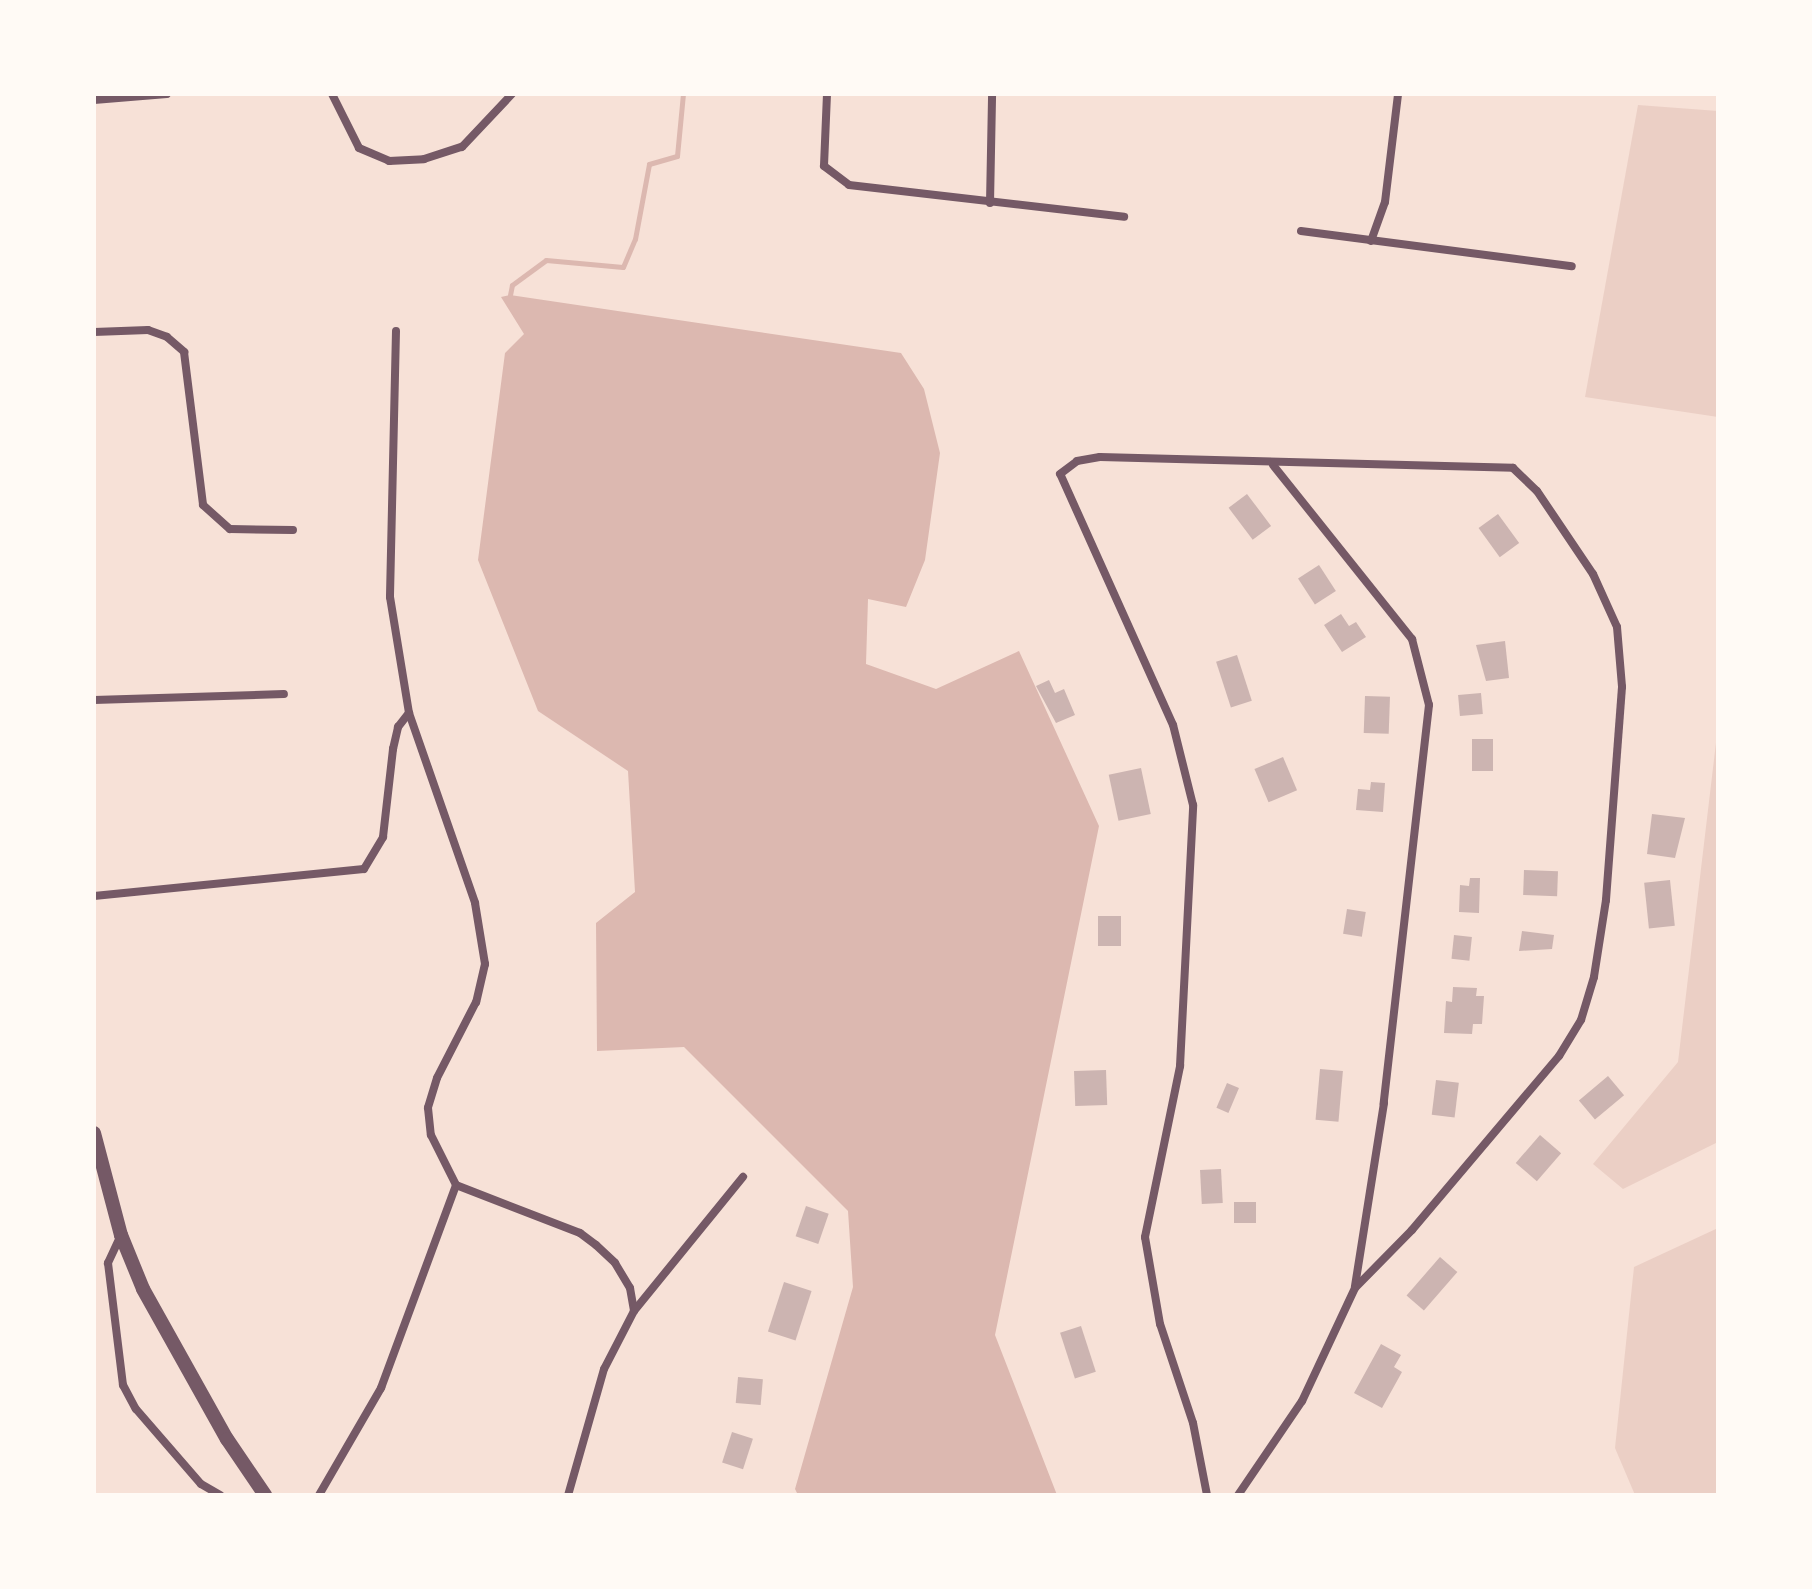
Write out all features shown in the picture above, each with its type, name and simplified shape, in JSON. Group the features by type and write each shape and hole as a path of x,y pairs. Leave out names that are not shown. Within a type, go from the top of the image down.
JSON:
{"street":[{"path":"94,100 167,94"},
{"path":"332,94 359,148 389,161 424,159 462,147 512,94"},
{"path":"827,94 824,166 832,177 849,185 1124,217"},
{"path":"990,203 992,94"},
{"path":"1371,241 1385,202 1398,94"},
{"path":"1301,231 1572,266"},
{"path":"94,332 148,330 167,337 184,352 203,505 230,529 293,530"},
{"path":"396,331 390,597 409,713 482,935 485,964 476,1002 428,1108 439,1157 456,1185 580,1233 615,1263 630,1288 634,1311"},
{"path":"1207,1495 1193,1423 1160,1324 1145,1237 1180,1066 1193,805 1173,725 1137,636 1060,483 1064,468 1100,457 1273,465 1513,468 1537,491 1593,574 1617,627 1622,656 1606,900 1594,977 1581,1020 1517,1107 1412,1230 1355,1288"},
{"path":"1238,1495 1302,1401 1355,1288 1386,1087 1429,705 1412,639 1273,465"},
{"path":"94,700 284,694"},
{"path":"94,896 364,869 383,837 393,749 398,727 409,713"},
{"path":"94,1133 121,1235 186,1369 262,1494"},
{"path":"568,1495 604,1369 634,1311 743,1177"},
{"path":"319,1495 381,1388 456,1185"},
{"path":"121,1235 108,1263 123,1385 136,1409 201,1484 220,1495"}],"shaded area":[{"path":"1638,105 1718,111 1718,417 1585,397"},
{"path":"510,295 901,353 924,389 940,453 925,560 906,607 868,599 866,664 936,689 1019,651 1099,826 995,1335 1057,1495 798,1495 795,1489 853,1287 848,1211 684,1047 597,1051 596,923 635,892 628,771 538,711 478,560 505,353 524,334 501,297"},
{"path":"1718,726 1718,1142 1623,1189 1593,1164 1678,1062"},
{"path":"1718,1228 1718,1495 1635,1495 1615,1448 1634,1267"}],"building":[{"path":"1247,494 1271,526 1253,540 1229,508"},
{"path":"1498,514 1519,543 1500,557 1479,528"},
{"path":"1319,565 1336,591 1315,605 1298,579"},
{"path":"1341,614 1349,626 1356,622 1366,637 1342,652 1324,625"},
{"path":"1505,641 1509,678 1486,681 1476,645"},
{"path":"1237,655 1252,701 1231,707 1216,662"},
{"path":"1049,680 1055,693 1064,689 1075,715 1056,723 1036,686"},
{"path":"1481,693 1483,714 1460,716 1458,695"},
{"path":"1365,696 1390,697 1389,734 1364,733"},
{"path":"1472,739 1493,739 1493,771 1472,771"},
{"path":"1283,757 1297,790 1269,802 1254,769"},
{"path":"1141,768 1151,814 1118,821 1109,775"},
{"path":"1371,782 1385,783 1383,812 1356,810 1358,789 1370,790"},
{"path":"1652,814 1685,818 1675,858 1647,854"},
{"path":"1524,870 1558,871 1557,896 1523,895"},
{"path":"1470,878 1480,878 1479,913 1459,912 1460,885 1469,886"},
{"path":"1670,880 1675,926 1649,928 1644,883"},
{"path":"1347,909 1366,912 1362,937 1343,934"},
{"path":"1098,916 1121,916 1121,946 1098,946"},
{"path":"1522,931 1554,935 1552,949 1519,951"},
{"path":"1454,935 1472,937 1469,961 1451,959"},
{"path":"1453,987 1477,988 1476,996 1484,996 1482,1024 1473,1024 1472,1034 1444,1033 1446,1001 1452,1002"},
{"path":"1320,1069 1343,1071 1338,1122 1316,1120"},
{"path":"1106,1070 1107,1105 1075,1106 1074,1071"},
{"path":"1608,1076 1624,1095 1595,1120 1579,1100"},
{"path":"1436,1080 1459,1083 1455,1118 1432,1115"},
{"path":"1227,1083 1239,1088 1228,1113 1216,1108"},
{"path":"1540,1135 1561,1153 1537,1181 1516,1163"},
{"path":"1221,1169 1223,1203 1202,1204 1200,1170"},
{"path":"1234,1202 1256,1202 1256,1223 1234,1223"},
{"path":"806,1206 829,1214 818,1244 796,1236"},
{"path":"1440,1257 1457,1272 1424,1311 1407,1295"},
{"path":"784,1282 812,1291 796,1340 768,1331"},
{"path":"1081,1326 1096,1372 1075,1378 1060,1333"},
{"path":"1381,1344 1401,1355 1394,1367 1402,1372 1382,1408 1354,1393"},
{"path":"738,1377 763,1379 761,1405 736,1403"},
{"path":"732,1432 753,1439 743,1469 722,1462"}],"waterway":[{"path":"510,295 512,285 546,260 623,267 635,239 649,164 677,156 683,94"}]}
